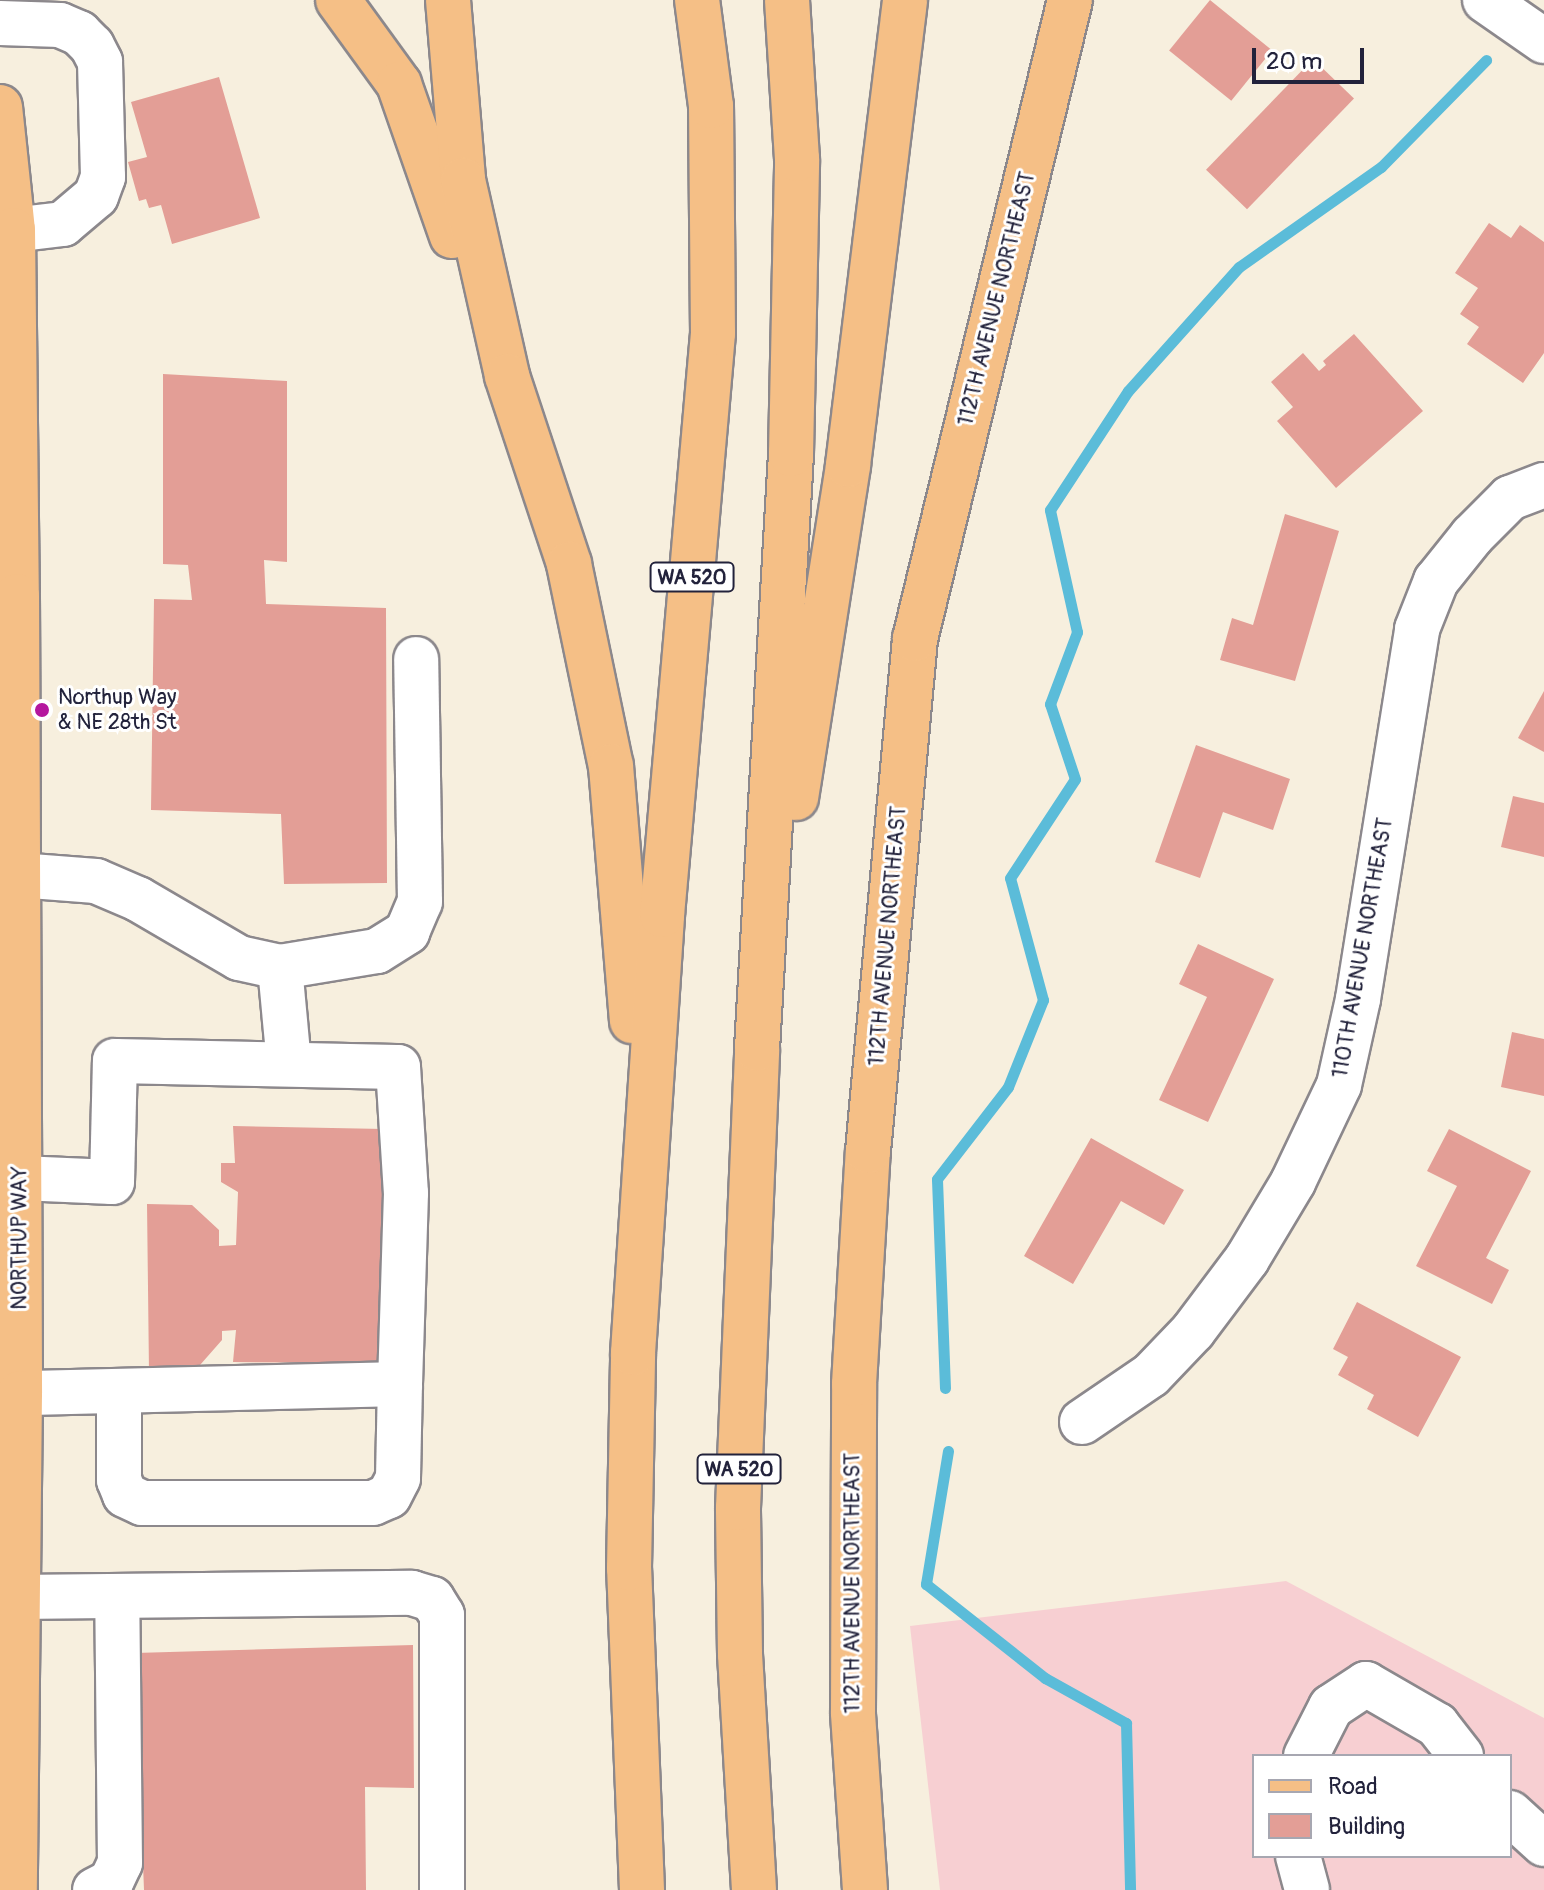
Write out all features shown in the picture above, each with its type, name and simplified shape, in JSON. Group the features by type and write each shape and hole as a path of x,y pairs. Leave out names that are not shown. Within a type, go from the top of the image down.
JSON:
{"main road":[{"path":"338,0 399,84 473,294 507,376 569,564 611,766 644,1154"},
{"path":"448,0 463,180 507,376"},
{"name":"WA 520","path":"642,1890 632,1709 629,1538 632,1368 644,1154 713,333 711,106 697,0"},
{"name":"WA 520","path":"754,1890 740,1654 738,1508 757,1049 791,454 797,159 787,0"},
{"path":"757,1049 848,465 905,0"},
{"name":"112TH AVENUE NORTHEAST","path":"865,1890 853,1712 854,1384 868,1151 915,639 1070,0"},
{"name":"NORTHUP WAY","path":"0,107 8,209 8,596 18,875 10,1185 20,1393 16,1597 7,1659 15,1890"}],"street":[{"path":"1485,0 1544,41"},
{"path":"0,23 60,25 79,33 92,46 100,62 103,177 96,196 63,224 8,209"},
{"name":"110TH AVENUE NORTHEAST","path":"1082,1422 1151,1375 1193,1331 1247,1259 1293,1182 1339,1085 1349,1042 1417,629 1436,581 1472,536 1510,498 1544,485"},
{"path":"18,875 96,881 138,899 239,958 280,967 377,951 407,932 420,902 416,659"},
{"path":"280,967 289,1064"},
{"path":"10,1185 112,1182 115,1061 398,1067 406,1193 398,1478 389,1496 373,1503 142,1503 125,1495 119,1480 119,1392"},
{"path":"20,1393 400,1384"},
{"path":"16,1597 412,1593 432,1599 442,1615 442,1890"},
{"path":"95,1890 111,1882 120,1863 117,1598"},
{"path":"1307,1754 1331,1707 1366,1684 1437,1725 1459,1754"},
{"path":"1512,1815 1544,1844"},
{"path":"1299,1858 1307,1890"}],"shaded area":[{"path":"1286,1581 1544,1718 1544,1890 940,1890 910,1626"}],"building":[{"path":"1210,0 1272,50 1231,101 1169,51"},
{"path":"1313,59 1354,99 1247,209 1206,170"},
{"path":"219,77 260,218 172,244 161,205 149,208 146,199 139,201 128,162 147,157 131,102"},
{"path":"1489,223 1511,238 1520,225 1544,242 1544,353 1523,383 1467,344 1479,327 1460,314 1478,288 1455,273"},
{"path":"1354,334 1423,411 1336,488 1277,421 1293,407 1271,382 1303,353 1319,371 1326,365 1323,361"},
{"path":"163,374 287,381 287,562 264,560 266,604 386,608 387,883 284,884 281,814 151,810 154,599 192,600 188,565 163,564"},
{"path":"1285,514 1339,531 1295,681 1220,660 1232,618 1253,625"},
{"path":"1544,691 1544,752 1518,738"},
{"path":"1196,745 1290,779 1273,830 1223,812 1200,878 1155,862"},
{"path":"1513,796 1544,803 1544,857 1501,847"},
{"path":"1198,944 1274,979 1208,1122 1159,1100 1207,997 1179,984"},
{"path":"1512,1032 1544,1039 1544,1096 1501,1087"},
{"path":"233,1126 384,1129 384,1363 233,1362 236,1330 222,1331 222,1340 193,1373 149,1372 147,1204 192,1205 219,1230 219,1246 236,1245 238,1192 221,1182 221,1163 235,1163"},
{"path":"1449,1129 1531,1171 1486,1258 1509,1270 1492,1304 1416,1266 1457,1186 1427,1171"},
{"path":"1091,1138 1184,1190 1164,1225 1121,1201 1073,1284 1024,1256"},
{"path":"1357,1302 1461,1357 1418,1437 1367,1409 1374,1395 1338,1375 1348,1357 1333,1349"},
{"path":"413,1645 414,1788 365,1787 366,1890 144,1890 135,1653"}],"waterway":[{"path":"945,1388 937,1179 1008,1087 1043,1000 1010,878 1075,779 1050,704 1077,632 1050,510 1128,391 1239,267 1381,167 1486,60"},
{"path":"948,1451 926,1584 1045,1678 1126,1723 1130,1890"}],"place":[{"name":"Northup Way & NE 28th St","path":"42,710"}]}
